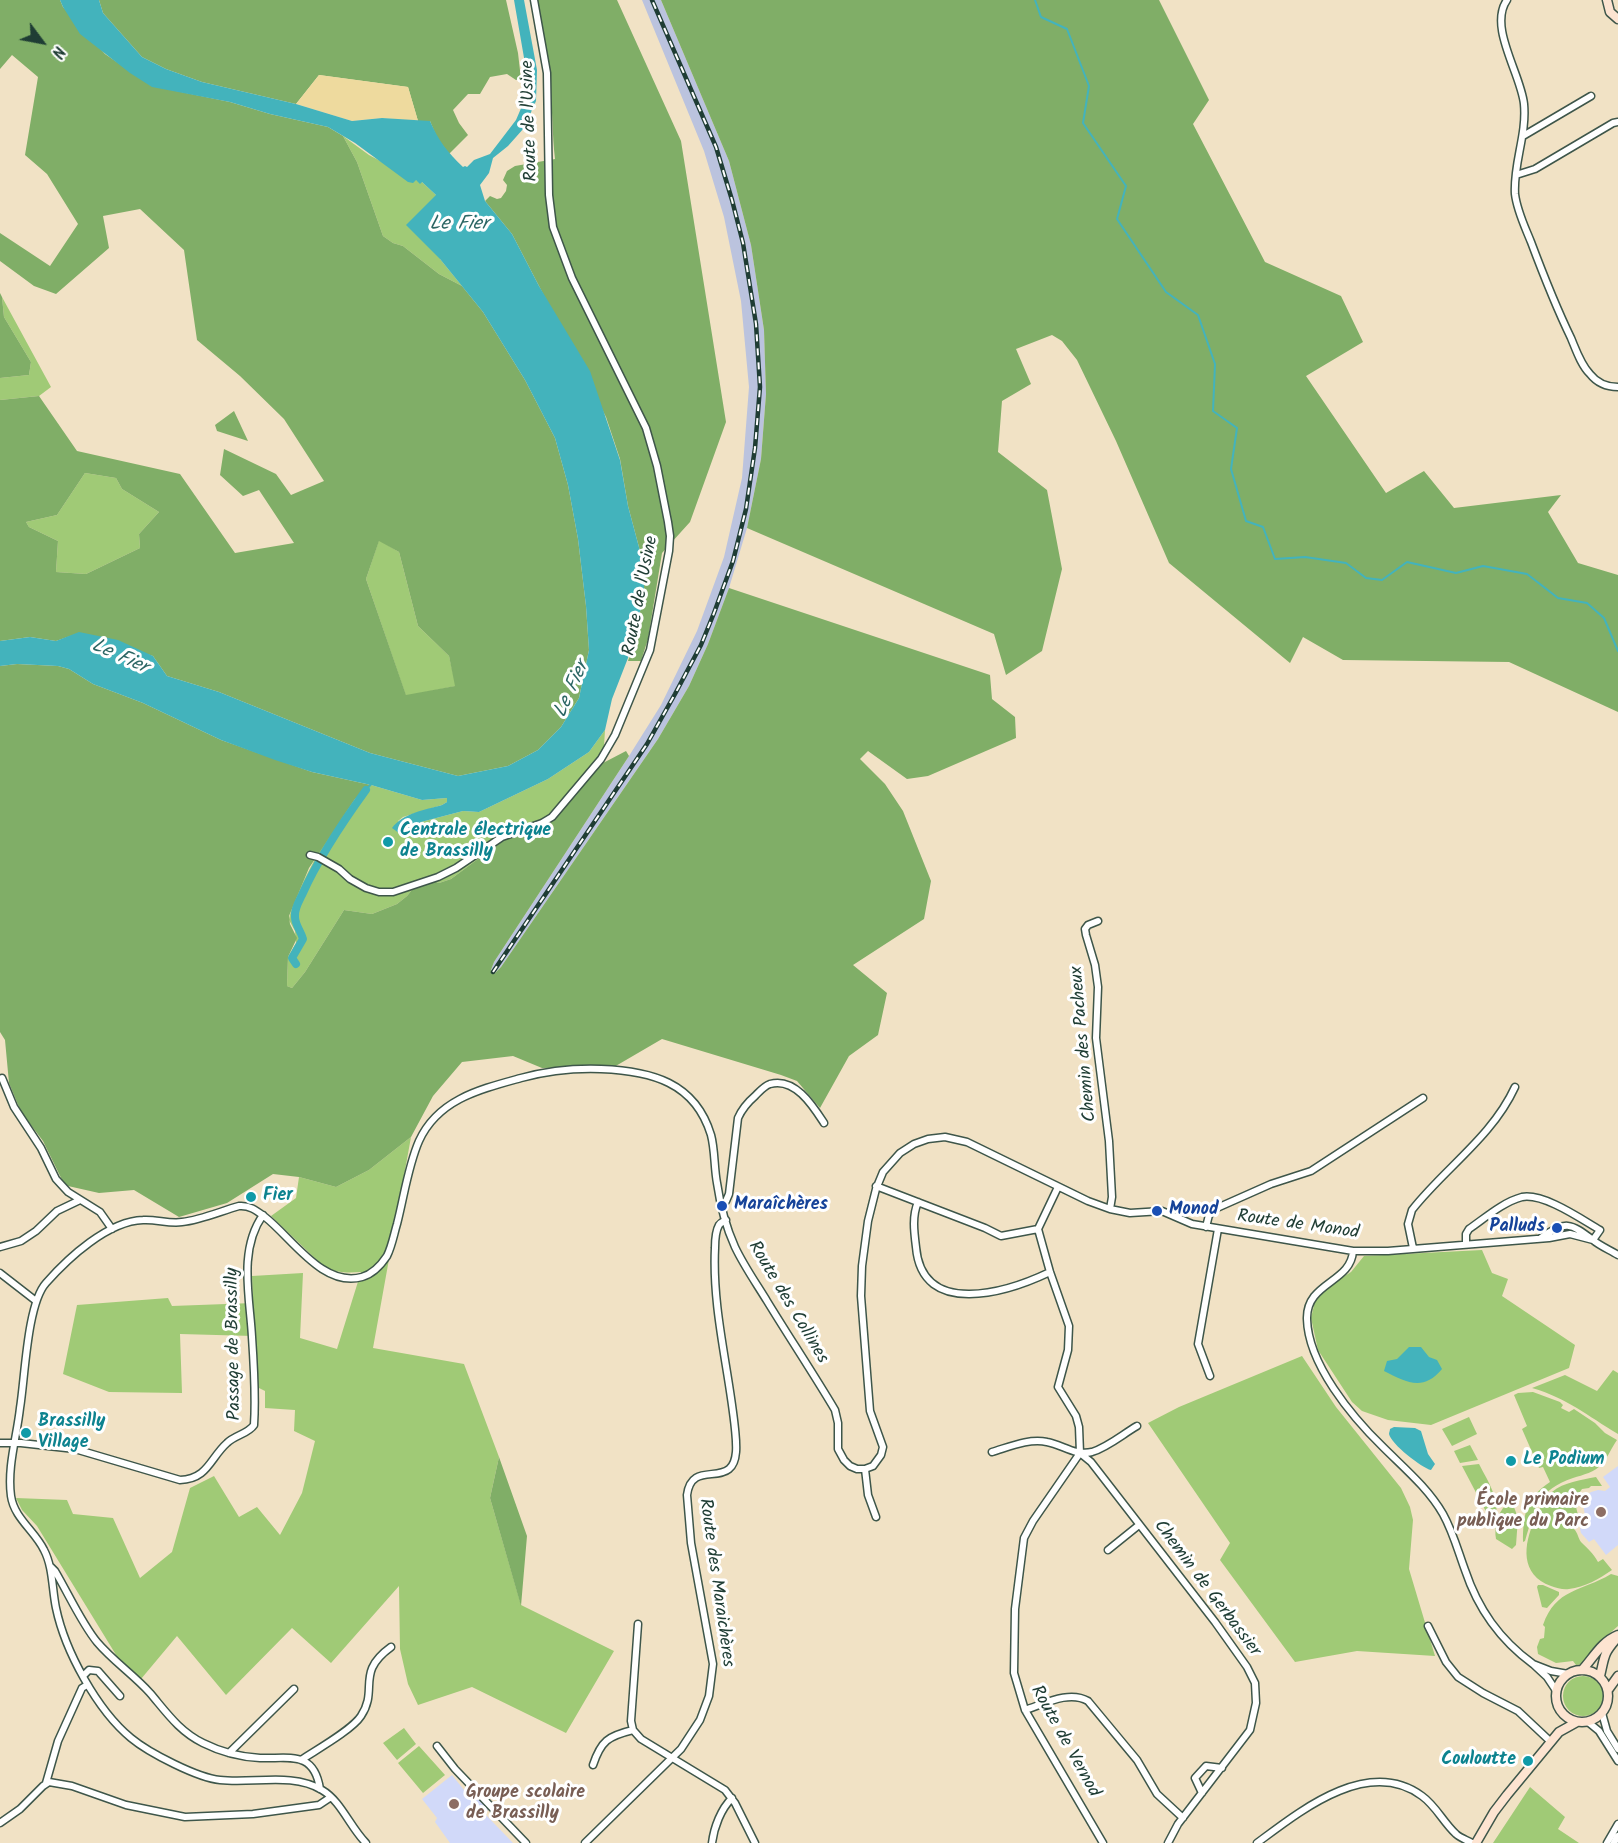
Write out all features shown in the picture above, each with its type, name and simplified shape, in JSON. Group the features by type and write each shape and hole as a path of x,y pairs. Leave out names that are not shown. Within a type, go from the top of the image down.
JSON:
{"main road":[{"path":"1607,0 1610,12 1618,19"},
{"path":"1582,1670 1602,1645 1618,1636"},
{"path":"1600,1676 1603,1657 1618,1636"},
{"path":"1608,1690 1600,1676 1588,1670 1582,1670 1568,1674 1561,1680 1557,1692 1557,1704 1565,1716 1577,1722 1596,1719 1606,1706 1608,1690 1618,1676"},
{"path":"1559,1732 1560,1711"},
{"path":"1474,1843 1507,1795 1559,1732 1577,1722"}],"street":[{"name":"Route de l'Usine","path":"310,855 339,869 366,888 379,892 393,892 438,877 456,868 502,837 547,820 579,786 609,747 643,668 652,639 669,551 668,522 657,466 646,428 572,278 552,227 549,195 547,73 534,0"},
{"path":"1507,0 1502,9 1500,21 1523,94 1525,120 1515,193 1521,218 1558,312 1591,375 1604,385 1618,387"},
{"path":"1523,136 1591,96"},
{"path":"1516,175 1535,169 1618,122"},
{"name":"Chemin des Pacheux","path":"1098,921 1088,925 1085,932 1093,957 1098,987 1096,1038 1109,1141 1112,1197 1110,1209"},
{"name":"Route des Collines","path":"262,1215 323,1270 334,1276 346,1278 366,1275 377,1268 389,1252 416,1150 427,1127 437,1114 457,1099 497,1084 538,1073 590,1069 624,1070 650,1075 673,1084 700,1111 710,1133 722,1206 735,1247 835,1410 838,1419 840,1453 850,1466 865,1469"},
{"path":"2,1078 14,1107 41,1148 56,1179 63,1188 100,1212 112,1229"},
{"path":"722,1206 729,1194 738,1118 742,1110 763,1088 777,1083 792,1087 808,1100 824,1123"},
{"path":"1413,1248 1408,1224 1412,1210 1494,1122 1515,1088"},
{"path":"1206,1227 1210,1212 1271,1184 1311,1171 1423,1098"},
{"path":"876,1517 868,1495 865,1469 876,1462 883,1447 870,1411 861,1284 868,1221 876,1186 883,1172 900,1153 920,1142 945,1137 967,1142 1058,1186 1038,1229 1050,1272 1068,1318 1070,1333 1068,1350 1058,1387 1076,1416 1079,1427 1080,1453"},
{"path":"876,1186 1001,1236 1038,1229"},
{"name":"Route de Monod","path":"1058,1186 1110,1209 1130,1213 1162,1211 1206,1227 1353,1251 1388,1251 1570,1234 1593,1240 1618,1255"},
{"path":"1466,1244 1466,1234 1469,1229 1515,1200 1529,1197 1564,1209 1600,1230 1593,1240"},
{"path":"0,1247 21,1241 36,1231 57,1211 80,1200"},
{"path":"918,1202 914,1217 916,1254 926,1277 933,1285 963,1294 976,1295 1022,1285 1050,1272"},
{"path":"262,1215 243,1205 181,1222 142,1220 112,1229 77,1253 43,1286 36,1301 25,1360 10,1486 12,1500 19,1516 43,1547 49,1564 58,1617 87,1685 105,1711 135,1741 160,1756 201,1775 224,1781 294,1781 320,1789 331,1797 366,1843"},
{"name":"Passage de Brassilly","path":"14,1443 75,1449 106,1460 143,1468 168,1478 184,1480 204,1471 228,1441 253,1428 254,1385 248,1268 253,1233 262,1215"},
{"name":"Route des Maraichères","path":"672,1758 684,1745 700,1720 709,1696 713,1671 688,1523 688,1491 690,1485 698,1477 730,1469 735,1457 735,1430 719,1323 715,1276 716,1232 719,1225 726,1220"},
{"path":"1210,1376 1198,1344 1218,1229"},
{"path":"1353,1251 1348,1266 1316,1293 1309,1306 1307,1321 1313,1348 1319,1361 1339,1395 1364,1426 1436,1502 1452,1533 1482,1610 1501,1636 1533,1664 1557,1692"},
{"path":"0,1273 36,1301"},
{"path":"992,1452 1037,1441 1080,1453 1090,1452 1100,1449 1137,1426"},
{"path":"0,1443 14,1443"},
{"name":"Chemin de Gerbassier","path":"1080,1453 1091,1462 1221,1629 1255,1683 1256,1703 1247,1736 1183,1818 1168,1843"},
{"name":"Route de Vernod","path":"1080,1453 1033,1521 1022,1547 1015,1609 1013,1664 1016,1683 1025,1710 1103,1843"},
{"path":"1108,1550 1139,1525"},
{"path":"49,1564 96,1641 149,1692 180,1729 206,1745 229,1753 260,1758 292,1757 301,1760 318,1775 320,1789"},
{"path":"638,1624 631,1721 633,1730 637,1737 720,1786 732,1798 755,1843"},
{"path":"1428,1626 1446,1662 1458,1677 1518,1711 1551,1742"},
{"path":"301,1760 353,1725 361,1717 367,1700 370,1669 377,1658 391,1647"},
{"path":"1533,1664 1568,1674"},
{"path":"83,1676 90,1670 98,1671 120,1696"},
{"path":"0,1823 20,1809 46,1783 57,1741 82,1688 87,1685"},
{"path":"229,1753 294,1689"},
{"path":"1025,1710 1070,1696 1082,1697 1088,1701 1137,1760 1157,1794 1183,1818"},
{"path":"1602,1713 1607,1731 1618,1749"},
{"path":"1588,1722 1599,1731 1618,1761"},
{"path":"593,1765 599,1748 606,1740 633,1730"},
{"path":"437,1746 455,1769 526,1843"},
{"path":"585,1843 672,1758"},
{"path":"1202,1793 1195,1778 1206,1766 1222,1768"},
{"path":"1257,1843 1312,1804 1338,1792 1366,1783 1378,1782 1390,1783 1416,1792 1430,1803 1456,1834 1474,1843"},
{"path":"46,1783 62,1783 126,1805 185,1817 253,1814 319,1805 331,1797"},
{"path":"712,1843 720,1816 732,1798"},
{"path":"1607,1843 1618,1824"},
{"path":"1614,1843 1618,1836"}],"shaded area":[{"path":"642,0 661,0 729,161 751,245 764,330 766,394 761,459 747,528 729,588 689,686 658,739 495,973 491,970 494,962 661,705 697,631 724,557 742,478 749,387 741,301 724,217 704,151"},
{"name":"École primaire publique du Parc","path":"1618,1466 1618,1545 1606,1555 1594,1539 1589,1542 1581,1533 1580,1529 1585,1516 1583,1503 1591,1492 1605,1491 1610,1487 1603,1477"},
{"name":"Groupe scolaire de Brassilly","path":"452,1775 468,1795 473,1792 488,1810 485,1814 513,1843 450,1843 435,1822 437,1818 422,1799"}],"green space":[{"path":"0,0 60,0 63,7 105,54 152,86 230,102 328,127 343,136 357,162 383,236 403,246 439,274 462,286 483,312 525,380 555,438 568,485 578,539 589,650 579,698 561,727 538,750 508,766 458,776 370,753 219,692 167,676 153,656 79,633 56,641 30,637 0,641 0,400 39,396 77,451 180,474 235,553 294,543 259,490 243,496 220,475 224,449 276,474 291,495 324,481 284,419 240,376 197,340 184,250 140,209 103,216 109,248 56,294 34,286 0,261 0,233 50,266 78,224 47,174 25,155 38,77 12,55 0,69","holes":["85,473 116,478 122,489 159,512 139,534 140,548 86,574 56,572 58,541 29,527 26,522 57,515","379,541 399,552 418,626 449,656 455,686 406,695 366,579"]},
{"path":"99,0 506,0 518,53 521,79 516,80 507,74 490,77 480,94 468,94 453,110 468,135 449,154 437,138 430,121 418,121 408,87 319,75 296,104 202,82 166,69 142,57 103,13"},
{"path":"537,0 617,0 681,141 726,422 690,522 662,553 648,639 641,661 628,661 644,601 640,551 628,506 620,459 606,417 512,234 485,201 490,196 501,198 507,185 503,180 507,171 515,166 555,159 548,66"},
{"path":"661,0 1159,0 1209,100 1193,124 1265,262 1341,296 1363,342 1306,376 1386,493 1424,471 1454,508 1561,495 1548,512 1578,563 1618,575 1618,712 1509,662 1343,660 1303,637 1290,663 1169,563 1116,441 1077,360 1062,341 1052,335 1016,349 1031,384 1002,401 998,452 1047,490 1062,569 1042,651 1006,675 994,634 747,528 761,459 766,394 764,330 751,245 729,161"},
{"path":"343,136 369,155 422,182 436,195 440,259 462,286 439,274 403,246 383,236 357,162"},
{"path":"0,293 4,317 31,362 29,375 0,378"},
{"path":"2,297 51,387 39,396 0,400 0,378 29,375 31,362 4,317"},
{"path":"234,411 248,441 217,431 215,425"},
{"path":"85,473 116,478 122,489 159,512 139,534 140,548 86,574 56,572 58,541 29,527 26,522 57,515"},
{"path":"379,540 399,552 418,626 449,656 456,686 406,696 366,579"},
{"path":"729,588 990,675 992,699 1015,717 1016,738 928,776 907,779 868,751 860,759 885,784 903,811 931,881 924,919 853,965 887,993 878,1035 849,1056 820,1108 797,1081 662,1039 614,1067 542,1068 513,1056 462,1062 433,1096 411,1137 369,1170 336,1187 299,1177 273,1174 227,1203 179,1217 134,1190 99,1193 68,1186 63,1182 43,1141 21,1112 9,1083 5,1040 0,1032 0,666 17,664 58,666 69,669 93,684 143,703 221,740 312,772 371,785 355,799 309,868 289,916 297,938 288,957 287,986 292,988 305,972 344,910 372,914 397,904 420,880 428,879 439,883 451,879 502,841 548,823 603,763 626,751 629,756 494,962 491,970 495,973 658,739 689,686"},
{"path":"605,730 603,763 548,823 502,841 451,879 439,883 428,879 420,880 397,904 372,914 344,910 305,972 292,988 287,986 288,957 296,943 295,931 289,920 291,910 312,865 329,836 349,808 371,785 422,800 447,798 447,802 442,805 403,817 398,821 404,832 421,822 463,811 479,812 548,779 589,752"},
{"path":"411,1137 373,1348 464,1364 499,1457 490,1498 521,1605 614,1651 566,1733 472,1687 418,1705 408,1684 400,1649 399,1586 331,1663 292,1628 226,1695 177,1636 141,1679 121,1663 37,1526 22,1510 16,1498 67,1500 73,1514 113,1518 140,1578 172,1552 190,1488 214,1476 239,1517 257,1507 280,1535 302,1493 315,1441 294,1431 295,1410 265,1408 265,1391 257,1387 253,1336 180,1334 182,1393 109,1392 63,1374 77,1305 168,1298 172,1306 253,1303 252,1276 303,1273 300,1338 337,1349 361,1272 342,1272 323,1266 271,1216 296,1198 299,1177 336,1187 369,1170"},
{"path":"1482,1250 1492,1273 1508,1279 1502,1296 1575,1345 1569,1368 1431,1425 1388,1420 1362,1411 1352,1402 1318,1350 1311,1318 1315,1301 1324,1289 1351,1272 1364,1256"},
{"path":"1302,1356 1336,1407 1401,1488 1410,1507 1413,1520 1409,1569 1435,1656 1357,1651 1295,1662 1220,1560 1230,1543 1148,1423 1179,1407"},
{"path":"1613,1370 1618,1373 1618,1434 1567,1402 1532,1388 1565,1375 1597,1391"},
{"path":"1533,1392 1560,1402 1563,1405 1561,1408 1569,1412 1574,1409 1617,1440 1599,1467 1561,1483 1545,1495 1535,1510 1523,1542 1525,1515 1531,1501 1550,1482 1543,1467 1539,1468 1522,1429 1527,1426 1514,1395"},
{"path":"1469,1417 1477,1434 1452,1446 1442,1429"},
{"path":"1470,1445 1478,1460 1460,1463 1454,1451"},
{"path":"499,1457 527,1536 521,1606 490,1498"},
{"path":"1479,1464 1496,1501 1496,1516 1492,1523 1462,1466"},
{"path":"1596,1477 1602,1486 1582,1489 1578,1495 1576,1506 1579,1516 1574,1529 1581,1542 1598,1562 1603,1559 1612,1570 1592,1582 1575,1588 1564,1589 1551,1586 1534,1575 1529,1567 1528,1539 1535,1519 1544,1501 1557,1489 1573,1482"},
{"path":"1506,1505 1514,1507 1518,1518 1516,1545 1512,1549 1496,1539 1497,1521"},
{"path":"1611,1574 1618,1576 1618,1626 1592,1649 1584,1664 1576,1665 1573,1661 1556,1663 1538,1654 1537,1647 1540,1639 1544,1638 1545,1627 1543,1625 1555,1604 1571,1592"},
{"path":"1538,1585 1559,1592 1547,1608 1542,1607"},
{"path":"1583,1676 1591,1677 1597,1682 1602,1688 1602,1704 1597,1710 1591,1715 1583,1716 1575,1715 1569,1710 1564,1704 1563,1696 1564,1688 1569,1682 1575,1677"},
{"path":"404,1728 416,1744 397,1760 383,1743"},
{"path":"419,1746 445,1775 423,1793 398,1763"},
{"path":"1530,1787 1565,1817 1558,1829 1579,1843 1493,1843"}],"sand":[{"path":"319,75 408,87 418,121 382,118 352,121 296,104"}],"water":[{"name":"Le Fier","path":"60,0 99,0 103,13 142,57 166,69 202,82 296,104 352,121 382,118 430,121 448,151 463,167 467,167 474,160 490,154 516,120 525,99 527,75 514,0 524,0 537,70 536,101 524,128 508,146 493,158 489,173 480,185 485,201 512,234 539,286 590,371 620,460 644,577 644,601 639,614 635,640 612,699 605,730 589,752 548,779 479,812 463,811 421,822 404,832 403,836 392,828 397,823 415,813 442,805 447,802 447,798 422,800 371,785 312,772 275,760 221,740 143,703 93,684 69,669 58,666 17,664 0,666 0,641 30,637 56,641 79,632 118,640 153,656 167,676 219,692 370,753 458,776 508,766 538,750 561,727 579,698 589,650 578,539 568,485 555,438 525,380 483,312 440,259 406,225 436,195 422,182 420,184 416,180 413,183 408,182 355,143 328,127 230,102 152,87 80,34"},
{"path":"1409,1347 1421,1347 1429,1357 1437,1360 1442,1369 1428,1381 1421,1383 1400,1379 1384,1371 1387,1361 1397,1359"},
{"path":"1394,1427 1415,1428 1421,1431 1428,1454 1435,1464 1431,1470 1414,1460 1395,1444 1389,1434 1390,1429"}],"waterway":[{"path":"1035,0 1041,17 1067,29 1089,86 1083,123 1126,186 1117,219 1166,292 1198,315 1215,364 1213,411 1237,428 1231,469 1246,521 1263,527 1275,559 1305,557 1346,563 1366,578 1382,580 1407,562 1456,573 1483,566 1527,574 1558,598 1587,603 1604,618 1618,651"},
{"path":"366,790 372,783"},
{"path":"296,964 292,958 303,939 295,920 297,905 323,854 366,790"}],"railway":[{"path":"493,972 647,744 675,694 701,645 714,613 733,561 746,509 755,448 760,387 756,324 743,243 716,147 652,0"}],"place":[{"name":"Centrale électrique de Brassilly","path":"388,842"},
{"name":"Fier","path":"251,1197"},
{"name":"Maraîchères","path":"722,1206"},
{"name":"Monod","path":"1157,1211"},
{"name":"Palluds","path":"1557,1228"},
{"name":"Brassilly Village","path":"26,1433"},
{"name":"Le Podium","path":"1511,1461"},
{"name":"École primaire publique du Parc","path":"1601,1512"},
{"name":"Couloutte","path":"1528,1761"},
{"name":"Groupe scolaire de Brassilly","path":"454,1804"}]}
